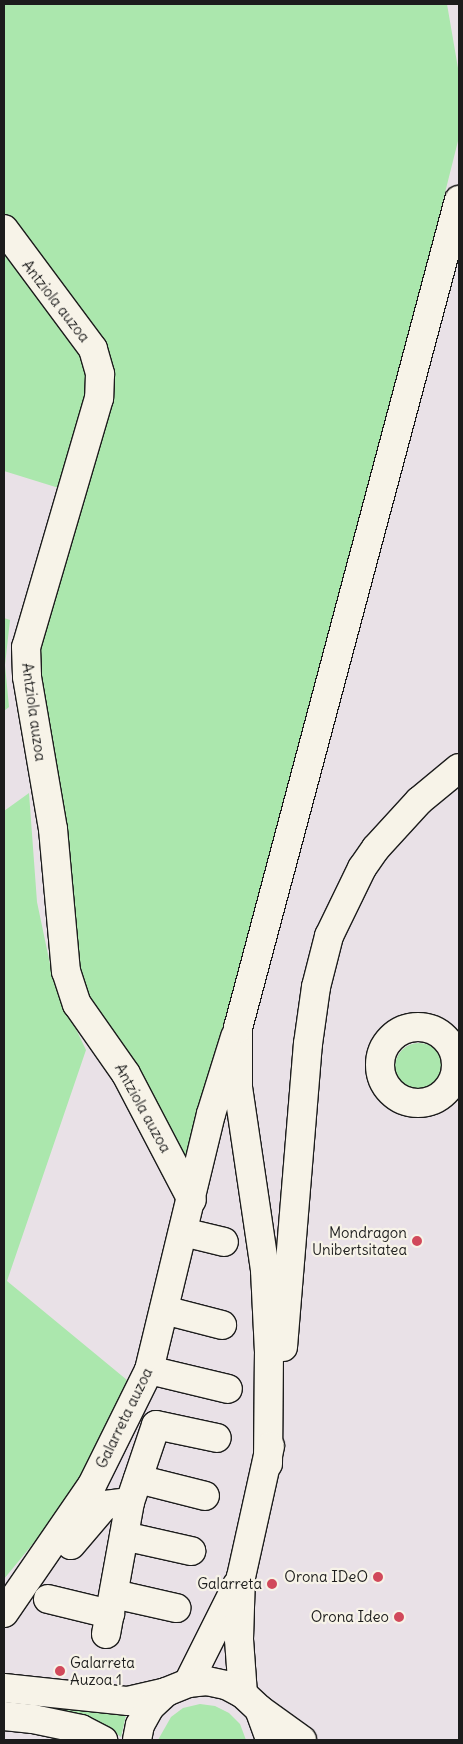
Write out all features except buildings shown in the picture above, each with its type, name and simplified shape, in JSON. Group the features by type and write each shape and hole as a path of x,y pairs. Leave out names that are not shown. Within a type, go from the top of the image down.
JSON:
{"street":[{"path":"268,1464 269,1352 265,1270 238,1088 238,1028 459,200"},
{"name":"Antziola auzoa","path":"4,229 93,349 100,374 99,398 26,647 27,677 53,829 66,971 77,1004 126,1074 192,1200"},
{"path":"270,1740 251,1701 240,1640 241,1577 268,1464 280,1386 308,1044 316,987 328,936 362,868 376,848 420,801 459,768"},
{"path":"424,1027 437,1032 448,1041 457,1056 454,1085 433,1101 406,1102 392,1093 385,1084 380,1061 388,1041 409,1028 424,1027"},
{"name":"Galarreta auzoa","path":"4,1613 92,1485 149,1370 192,1200 211,1114 238,1028"},
{"path":"183,1232 224,1242"},
{"path":"164,1310 222,1325"},
{"path":"149,1370 228,1389"},
{"path":"110,1614 134,1490 156,1425 217,1438"},
{"path":"30,1575 46,1574 105,1505 134,1490 206,1496"},
{"path":"124,1536 191,1551"},
{"path":"137,1740 140,1725 150,1707 177,1687 241,1577"},
{"path":"48,1599 110,1614 176,1608"},
{"path":"16,1689 128,1701 177,1687 207,1681 226,1685 251,1701 302,1740"},
{"path":"4,1716 33,1719 81,1729 103,1740"}],"green space":[{"path":"4,4 447,4 459,74 459,137 387,424 187,1163 141,1071 87,1007 72,966 36,684 40,633 107,400 88,372 89,402 62,489 4,471"},
{"path":"4,618 10,620 5,665 9,707 4,711"},
{"path":"29,793 37,902 54,983 86,1050 7,1281 127,1380 86,1479 4,1579 4,811"},
{"path":"414,1043 424,1043 436,1050 443,1062 443,1072 436,1084 424,1091 414,1091 406,1087 399,1080 395,1072 395,1062 399,1054 406,1047"},
{"path":"21,1702 127,1711 121,1737 109,1728 21,1709"},
{"path":"200,1704 215,1706 229,1713 240,1724 246,1740 158,1740 171,1717 183,1708"}],"place":[{"name":"Mondragon Unibertsitatea","path":"417,1241"},
{"name":"Orona IDeO","path":"378,1577"},
{"name":"Galarreta","path":"272,1584"},
{"name":"Orona Ideo","path":"399,1617"},
{"name":"Galarreta Auzoa 1","path":"60,1671"}]}
